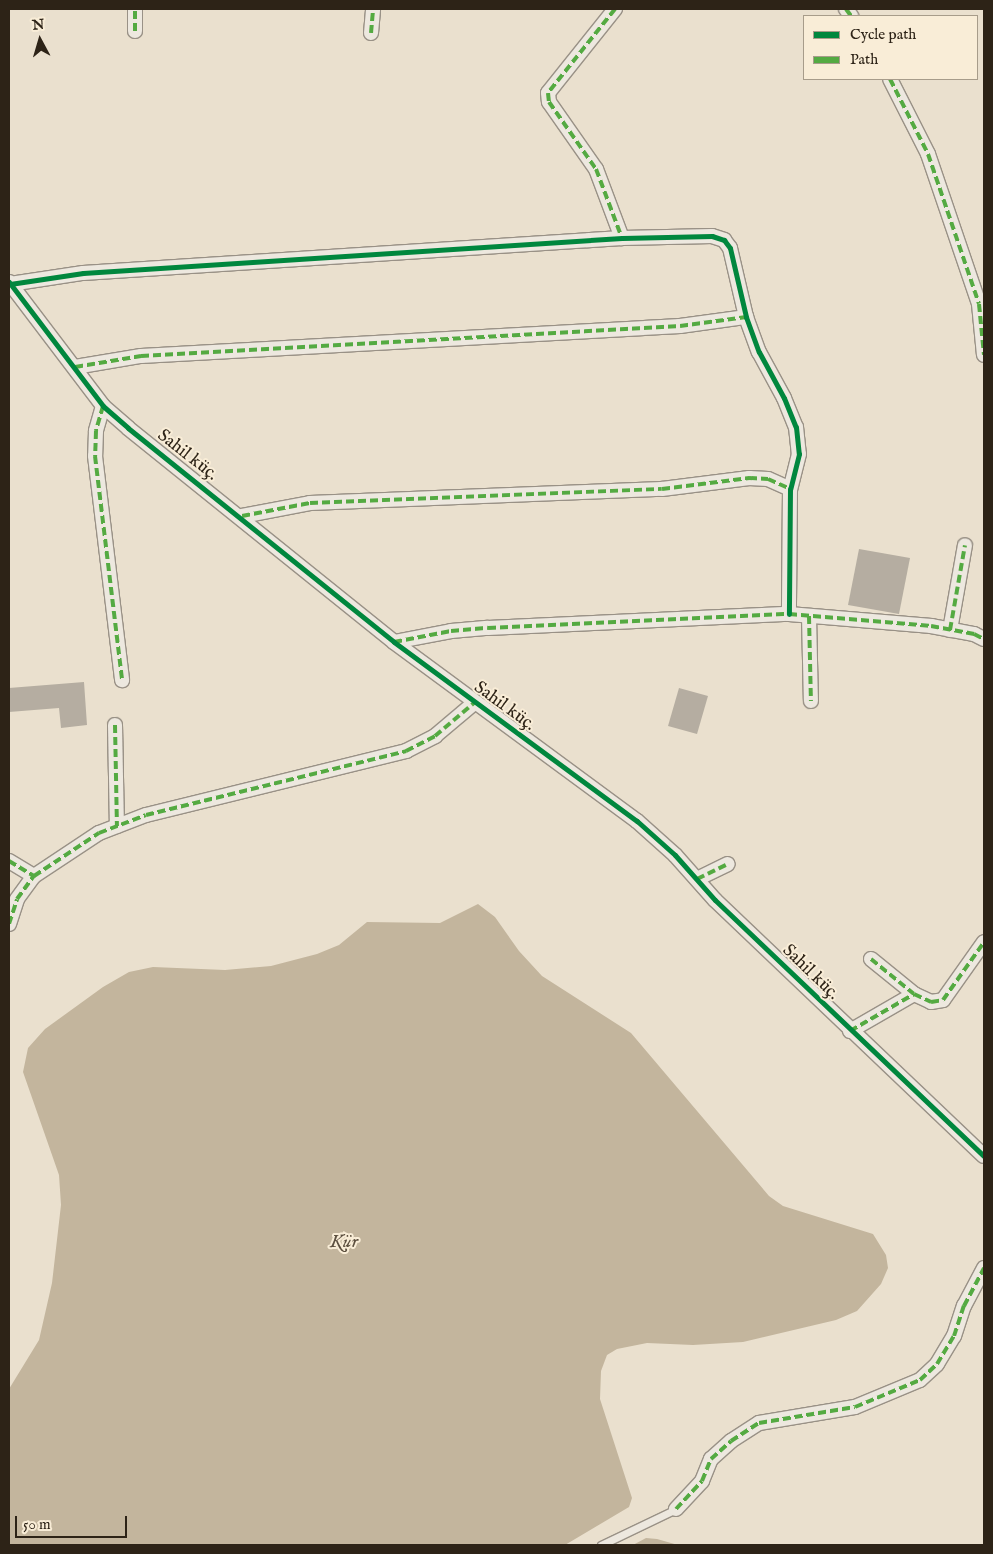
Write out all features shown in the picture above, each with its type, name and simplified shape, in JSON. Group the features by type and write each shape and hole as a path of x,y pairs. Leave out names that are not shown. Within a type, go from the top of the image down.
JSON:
{"street":[{"path":"135,31 136,9"},
{"path":"371,33 373,9"},
{"path":"615,9 548,93 550,102 596,169 622,238"},
{"path":"891,80 928,154 983,319 984,355"},
{"path":"9,283 83,273 622,238 712,236 724,240 730,248 746,317 759,352 784,398 796,427 800,454 790,488 789,614"},
{"name":"Sahil küç.","path":"9,283 103,406 242,516 394,642 630,815 676,856 697,880 850,1031 984,1156"},
{"path":"75,367 141,356 680,326 746,317"},
{"path":"103,406 96,432 95,456 122,680"},
{"path":"242,516 310,503 662,489 749,478 768,478 790,488"},
{"path":"950,630 965,545"},
{"path":"394,642 479,629 789,614 950,630 984,640"},
{"path":"809,616 811,701"},
{"path":"9,924 17,899 34,876 98,833 146,815 406,751 435,736 474,702"},
{"path":"115,725 117,826"},
{"path":"9,862 34,876"},
{"path":"697,880 728,864"},
{"path":"871,959 914,994 931,1002 943,1000 984,942"},
{"path":"850,1031 914,994"},
{"path":"676,1509 702,1481 711,1459 731,1441 759,1423 855,1407 920,1380 937,1364 954,1336 964,1306 984,1268"}],"lane":[{"path":"601,1545 676,1509"}],"water":[{"name":"Kür","path":"478,904 495,917 519,951 542,976 631,1033 769,1196 783,1206 873,1234 886,1255 888,1268 881,1284 857,1311 836,1320 743,1342 693,1345 647,1343 617,1349 607,1355 601,1371 600,1399 632,1498 629,1507 565,1545 9,1545 9,1389 39,1340 52,1283 61,1205 59,1175 23,1072 28,1048 45,1029 103,987 129,972 153,967 225,970 271,966 317,954 339,945 367,922 440,923"},
{"path":"646,1538 657,1539 678,1545 633,1545"}],"building":[{"path":"859,549 910,558 899,614 848,605"},
{"path":"84,682 87,725 61,728 59,708 9,712 9,688"},
{"path":"679,688 708,696 697,734 668,726"}],"marked path":[{"path":"135,9 135,31"},
{"path":"371,33 373,9"},
{"path":"615,9 548,93 549,102 596,169 622,238"},
{"path":"846,9 850,15"},
{"path":"891,80 928,154 979,304 984,355"},
{"path":"75,367 141,356 680,326 746,317"},
{"path":"103,406 96,431 95,456 122,680"},
{"path":"242,516 310,503 662,489 749,478 768,479 790,489"},
{"path":"950,630 965,545"},
{"path":"394,642 451,631 488,628 789,614 931,626 974,634 984,639"},
{"path":"809,616 811,701"},
{"path":"9,924 17,899 34,876 99,833 146,815 406,751 435,736 474,703"},
{"path":"115,725 117,826"},
{"path":"9,861 34,876"},
{"path":"697,879 728,864"},
{"path":"850,1031 914,994 931,1002 943,1000 984,942"},
{"path":"871,959 914,994"},
{"path":"676,1509 702,1481 711,1459 731,1441 759,1423 855,1407 920,1380 937,1364 954,1336 964,1306 984,1268"}],"cycle path":[{"path":"10,284 83,273 622,238 712,236 724,240 730,248 746,317 759,352 784,398 796,427 799,454 790,489 789,614"},
{"path":"9,282 103,406 394,642 637,821 675,855 715,900 984,1156"}]}
